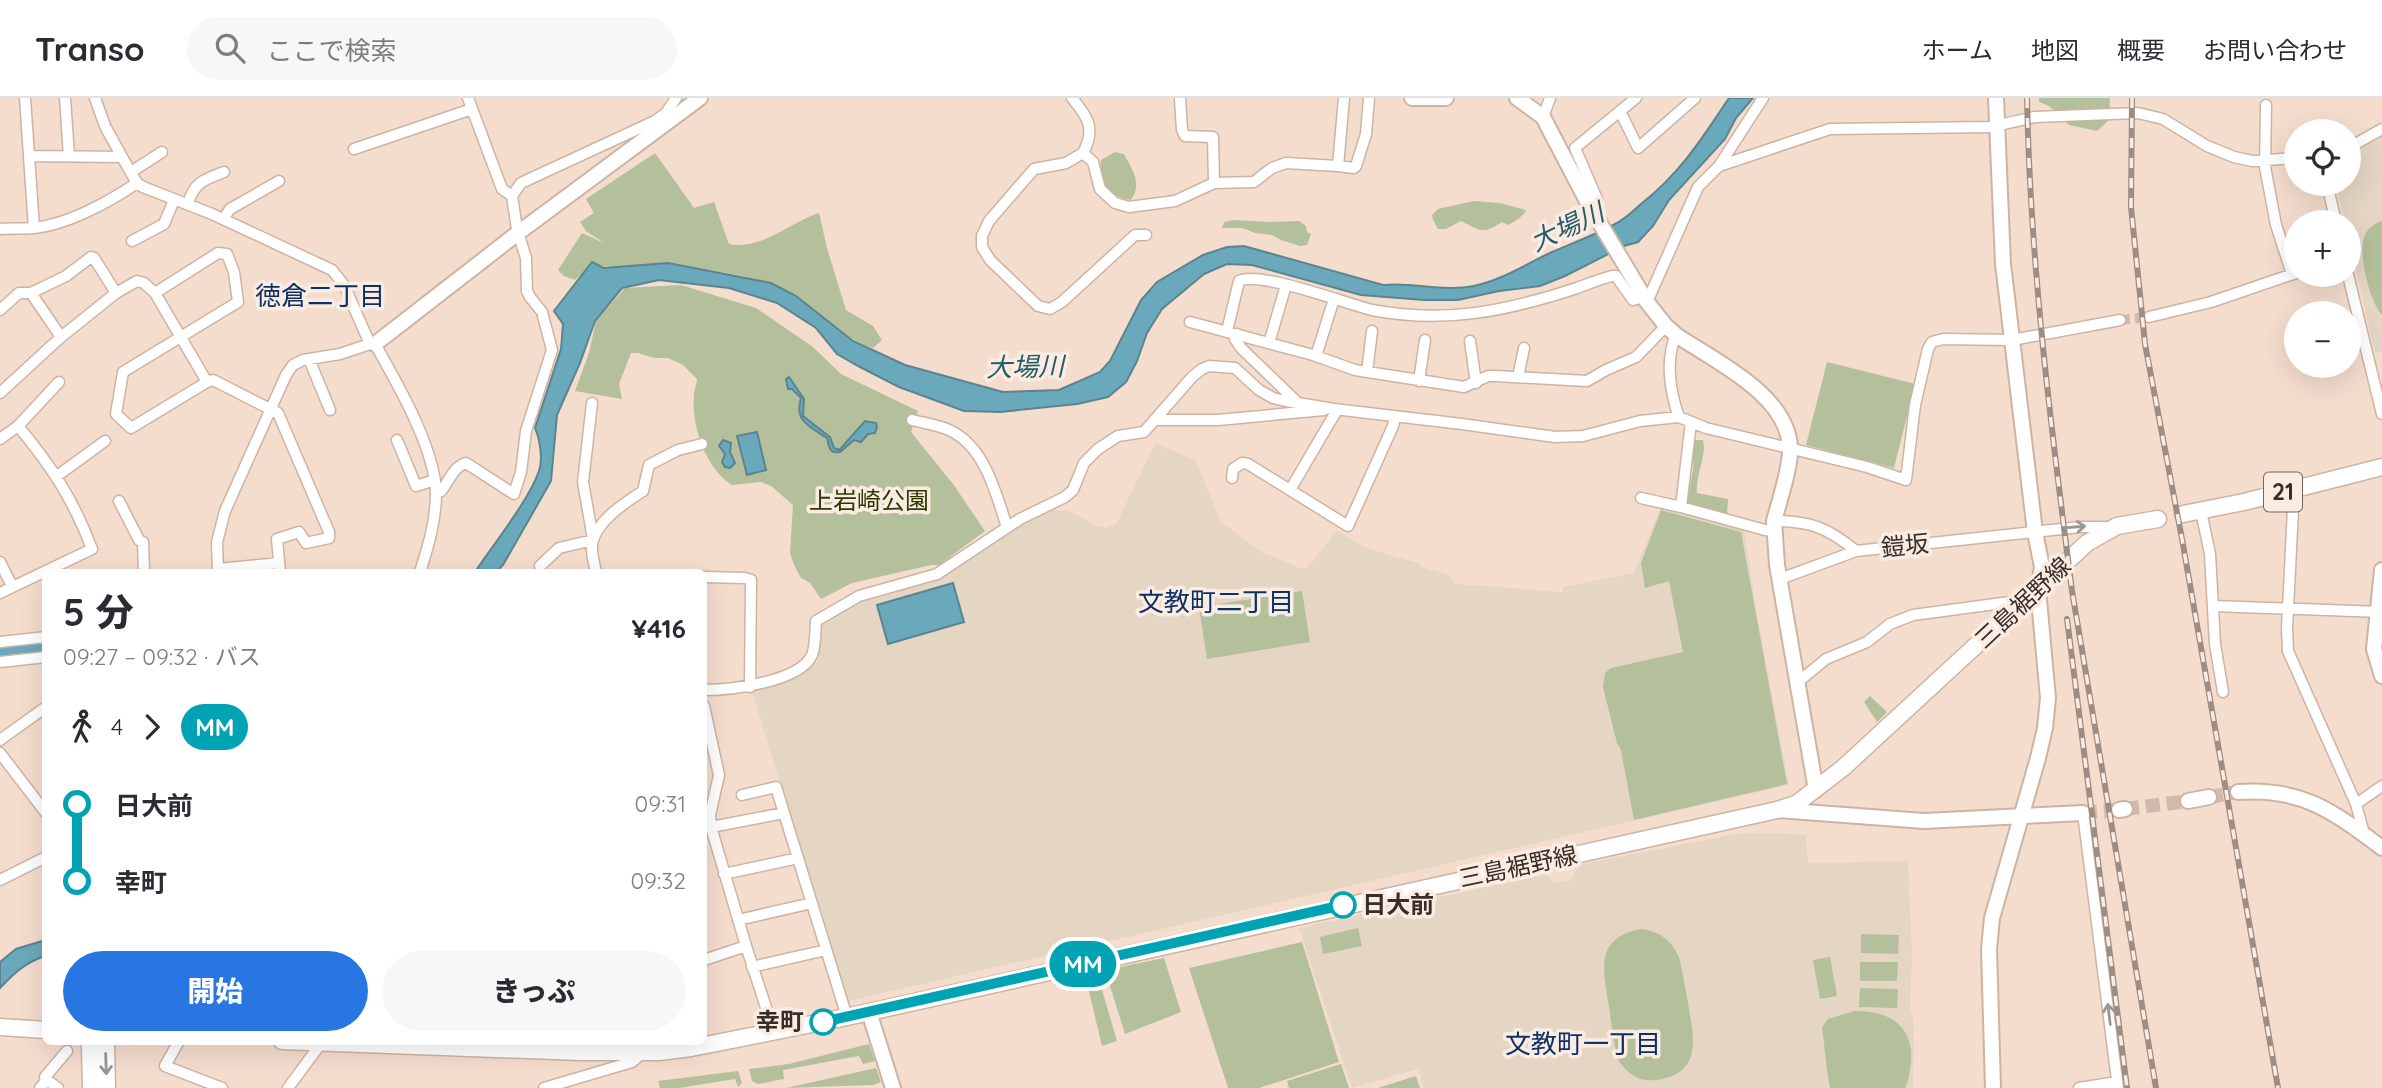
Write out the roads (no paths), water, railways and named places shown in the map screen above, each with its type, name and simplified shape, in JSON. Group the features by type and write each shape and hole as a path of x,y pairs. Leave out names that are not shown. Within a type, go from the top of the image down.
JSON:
{"main road":[{"name":"21","path":"2183,514 2382,467"},
{"name":"三島裾野線","path":"707,1045 847,1017 1796,804 1843,768 2087,543 2115,528 2158,519"},
{"path":"0,1027 42,1030"},
{"path":"91,1045 91,1088"},
{"path":"105,1045 107,1088"},
{"name":"三島裾野線","path":"487,1045 644,1052 707,1045"}],"street":[{"path":"25,98 34,228"},
{"path":"65,98 69,156"},
{"path":"94,98 137,183 223,219 332,270 344,285 372,344 407,405 425,446 435,480 430,538 421,569"},
{"path":"99,109 107,98"},
{"path":"468,98 502,189 512,196"},
{"path":"436,492 444,488 456,467 466,463 514,494 518,485 526,431 552,350 542,312 527,291 526,258 518,233 512,196 521,183 655,121 666,113 676,98"},
{"path":"218,569 217,542 225,511 286,375 293,365 372,344 700,98"},
{"path":"1072,98 1088,119 1090,134 1083,153 1066,163 1034,169 984,229 981,243 985,253 1038,306 1050,309 1062,302 1135,235 1146,235"},
{"path":"1180,98 1182,130 1185,136 1213,137 1214,183"},
{"path":"1338,166 1344,98"},
{"path":"1083,153 1093,162 1100,189 1115,203 1139,207 1175,201 1214,183 1254,182 1268,170 1286,163 1354,168 1366,134 1369,98"},
{"path":"1412,98 1446,98"},
{"path":"1517,98 1543,117 1590,205 1646,300 1671,330 1768,399 1787,430 1791,448 1774,526 1780,579 1816,790"},
{"path":"1543,117 1550,98"},
{"path":"1590,205 1597,199 1595,190 1575,148 1636,98"},
{"path":"1620,111 1638,148 1695,98"},
{"path":"1646,300 1698,187 1719,166 1763,98"},
{"path":"1993,1088 1989,949 1992,918 2045,728 2048,698 2038,589 2042,567 2035,532 2003,264 1996,98"},
{"path":"2266,105 2264,161 2276,225 2284,247"},
{"path":"354,149 472,109"},
{"path":"1719,166 1830,129 1902,130 1997,124 2035,117 2144,113 2174,124 2219,152 2243,160 2284,159"},
{"path":"2361,141 2382,129"},
{"path":"131,172 162,152"},
{"path":"30,156 122,157"},
{"path":"188,204 193,188 224,172"},
{"path":"223,219 230,209 279,181"},
{"path":"0,229 34,228 53,224 101,206 137,183"},
{"path":"132,241 164,224 174,200"},
{"path":"155,293 218,253 227,254 234,272 238,302 123,372 116,414 131,428 213,380 278,413 329,532 328,538 306,543 299,532 277,539 280,568 259,569"},
{"path":"0,310 19,293 30,293 66,276 91,257 116,293"},
{"path":"1298,402 1241,348 1235,339 1232,332 1240,279 1286,285 1358,307 1411,315 1469,315 1509,308 1612,276 1616,276 1633,300 1646,300"},
{"path":"2149,317 2209,302 2284,277"},
{"path":"0,393 61,337 116,293 137,281 144,283 155,293 206,382"},
{"path":"1269,343 1286,285"},
{"path":"2351,287 2382,414"},
{"path":"30,293 61,337"},
{"path":"1316,356 1334,299"},
{"path":"707,690 750,687 801,667 811,657 816,621 859,596 937,574 1038,508 1065,497 1073,490 1084,463 1105,443 1118,436 1141,433 1192,377 1209,366 1235,368 1259,390 1273,398 1335,410 1555,437 1583,436 1640,421 1679,417 1706,428 1906,480 1915,405 1932,342 1943,339 2012,340 2120,320"},
{"path":"1190,321 1367,372 1464,387 1488,376 1587,382 1636,357 1671,330"},
{"path":"1671,330 1671,390 1679,417"},
{"path":"1367,372 1372,331"},
{"path":"1419,381 1425,340"},
{"path":"1470,341 1476,383"},
{"path":"1518,377 1524,348"},
{"path":"309,359 330,410"},
{"path":"0,439 18,426 59,382"},
{"path":"592,403 583,482 595,569"},
{"path":"1154,420 1218,421 1335,410"},
{"path":"1290,491 1335,410"},
{"path":"1232,478 1233,469 1245,463 1348,526 1395,416"},
{"path":"912,420 951,431 971,446 992,481 1007,527"},
{"path":"1681,507 1691,422"},
{"path":"18,426 57,476 76,509 92,549 49,569"},
{"path":"397,440 416,486 435,480"},
{"path":"57,476 105,441"},
{"path":"540,566 559,548 593,539 617,508 643,491 649,465 678,450 702,444"},
{"path":"2294,489 2288,651 2356,804 2364,834"},
{"path":"1641,498 1765,530 1774,526 1807,523 1827,530 1856,551"},
{"path":"119,501 139,540 144,542 144,569"},
{"path":"2201,511 2210,554 2215,644 2223,692"},
{"name":"鎧坂","path":"1780,579 1856,551 2080,527 2115,528"},
{"path":"0,562 12,586"},
{"path":"2382,570 2380,612 2374,649 2382,676"},
{"path":"0,593 42,572"},
{"path":"707,577 751,580 750,687"},
{"path":"1798,682 1826,659 1867,642 1885,627 1901,619 1944,610 2010,602 2019,607"},
{"path":"2214,606 2380,612"},
{"path":"0,642 42,637"},
{"path":"0,662 42,657"},
{"path":"0,740 42,710"},
{"path":"707,720 719,775 708,820 774,1032"},
{"path":"0,753 42,808"},
{"path":"2356,804 2382,786"},
{"path":"742,795 776,787 847,1017"},
{"path":"2238,792 2264,790 2304,799 2327,810 2382,848"},
{"path":"2188,801 2209,797"},
{"path":"1777,810 1924,821 2083,813 2117,1085 2079,1088"},
{"path":"708,820 784,813"},
{"path":"724,874 798,858"},
{"path":"2,875 42,859"},
{"path":"738,920 811,903"},
{"path":"707,959 746,946"},
{"path":"752,967 826,950"},
{"path":"869,1012 893,1088"},
{"path":"177,1045 165,1066 201,1085 222,1088"},
{"path":"288,1088 320,1045"},
{"path":"58,1088 44,1084 46,1077 67,1051"},
{"path":"544,1088 632,1062 644,1052"}],"water":[{"path":"1729,98 1753,98 1736,118 1725,139 1669,200 1653,226 1638,242 1624,246 1565,276 1540,286 1458,300 1424,300 1361,295 1252,265 1227,264 1204,274 1162,309 1147,333 1126,382 1108,397 1077,404 1000,412 964,411 899,387 837,354 816,328 777,303 729,288 659,280 622,288 595,321 557,415 551,481 503,565 499,569 477,569 519,509 539,471 540,450 535,428 561,349 563,324 554,311 592,262 604,268 668,263 771,283 796,296 853,341 905,365 1003,392 1059,390 1100,372 1110,361 1141,300 1157,282 1203,255 1227,247 1244,246 1383,285 1440,288 1474,286 1504,276 1619,222 1655,192 1699,142"},
{"path":"789,377 804,399 803,416 830,437 834,448 839,450 865,421 876,423 875,433 868,434 861,442 854,440 840,452 832,451 827,438 801,418 801,398 792,389 788,389 786,379"},
{"path":"757,432 766,470 747,475 737,436"},
{"path":"723,440 731,443 730,452 735,463 730,468 725,467 722,462 725,454 719,446"},
{"path":"953,583 964,622 888,644 877,605"},
{"path":"42,941 42,957 21,969 0,988 0,962 16,949"}],"waterway":[{"path":"0,654 42,649"}],"tunnel":[{"path":"2120,320 2149,317"},
{"path":"2209,797 2238,792"},
{"path":"2125,809 2188,801"},
{"path":"2083,813 2119,810"}],"railway":[{"path":"2027,98 2037,283 2072,591 2156,1088"},
{"path":"2132,98 2131,207 2145,344 2182,539 2278,1088"},
{"path":"2067,619 2127,1088"}],"place":[{"name":"日大前","path":"1343,905"},
{"name":"幸町","path":"823,1022"}],"district":[{"name":"徳倉二丁目","path":"320,296"},
{"name":"文教町二丁目","path":"1216,602"},
{"name":"文教町一丁目","path":"1583,1044"}],"water label":[{"name":"大場川","path":"1567,227"},
{"name":"大場川","path":"1025,367"}],"park label":[{"name":"上岩崎公園","path":"869,501"}]}
